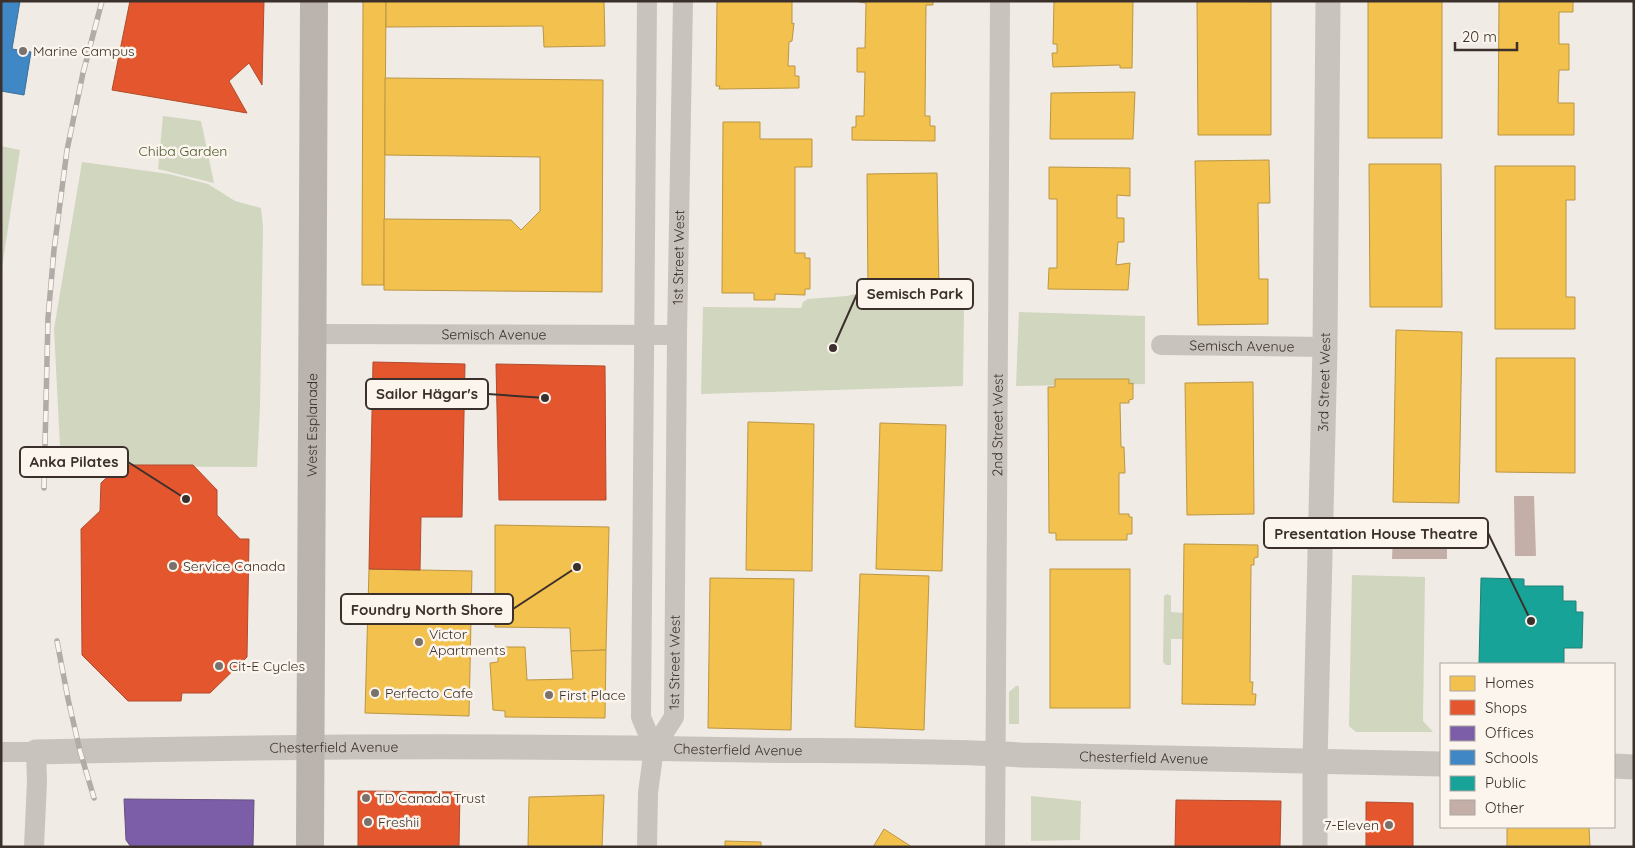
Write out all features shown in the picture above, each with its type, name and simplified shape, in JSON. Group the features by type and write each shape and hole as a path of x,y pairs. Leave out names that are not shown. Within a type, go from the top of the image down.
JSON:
{"main road":[{"name":"West Esplanade","path":"310,847 314,1"}],"street":[{"path":"647,1 641,717 654,748 648,793 647,847"},
{"name":"1st Street West","path":"654,748 674,717 677,335 683,1"},
{"name":"2nd Street West","path":"995,847 1000,1"},
{"name":"3rd Street West","path":"1315,847 1315,762 1325,347 1328,1"},
{"name":"Semisch Avenue","path":"312,334 677,335"},
{"name":"Semisch Avenue","path":"1161,345 1325,347"},
{"name":"Chesterfield Avenue","path":"36,752 311,748 654,748 1440,764"},
{"path":"1,752 36,752 37,781 34,847"},
{"path":"1615,766 1634,767"}],"green space":[{"name":"Chiba Garden","path":"163,116 201,121 214,183 158,169"},
{"path":"1,146 20,150 1,274"},
{"path":"82,162 169,174 208,184 235,201 261,208 263,227 257,467 61,466 54,329"},
{"path":"855,294 866,298 870,309 964,309 963,386 701,394 703,307 801,308 803,302 808,299"},
{"path":"1019,312 1145,316 1145,384 1016,386"},
{"path":"1352,575 1425,577 1423,721 1433,732 1356,732 1349,726"},
{"path":"1167,594 1171,596 1171,612 1183,613 1182,639 1171,639 1171,665 1166,665 1163,662 1164,596"},
{"path":"1016,686 1019,686 1019,724 1009,724 1009,692"},
{"path":"1031,796 1081,801 1080,840 1031,841"}],"building: Homes":[{"path":"363,1 386,1 384,285 362,285"},
{"path":"386,1 604,1 605,46 544,47 543,26 386,27"},
{"path":"717,1 792,1 792,24 794,23 792,41 789,42 788,66 795,66 795,76 799,76 799,88 719,89 720,86 716,86"},
{"path":"859,1 933,1 933,5 926,5 925,116 930,116 930,126 935,126 935,141 852,140 852,127 856,127 856,116 864,116 865,72 857,72 857,48 865,48 866,3"},
{"path":"1133,1 1132,68 1120,68 1120,65 1053,67 1052,53 1057,53 1057,44 1053,44 1054,2"},
{"path":"1197,1 1271,2 1271,135 1198,135"},
{"path":"1368,1 1442,1 1442,138 1368,138"},
{"path":"1499,1 1573,1 1573,12 1559,12 1559,44 1569,44 1569,70 1559,70 1558,103 1574,103 1574,135 1498,135"},
{"path":"385,78 603,80 602,292 384,290 384,219 511,220 521,230 540,211 540,157 385,155"},
{"path":"1135,92 1133,139 1050,139 1051,93"},
{"path":"723,122 760,122 760,139 812,139 812,167 795,167 795,253 805,253 805,258 810,258 810,289 805,289 805,295 775,294 775,300 754,300 754,293 722,293"},
{"path":"1269,160 1270,203 1258,203 1259,279 1268,279 1268,324 1198,325 1195,161"},
{"path":"1369,164 1441,164 1442,307 1370,307"},
{"path":"1495,166 1575,166 1575,200 1566,200 1566,297 1575,297 1575,329 1495,329"},
{"path":"1049,167 1130,168 1130,196 1117,195 1117,218 1124,218 1124,242 1118,242 1116,265 1130,263 1128,290 1048,289 1049,268 1057,268 1057,199 1049,199"},
{"path":"937,173 939,289 868,290 867,174"},
{"path":"1396,330 1462,332 1459,503 1393,502"},
{"path":"1496,358 1575,358 1575,473 1496,472"},
{"path":"1055,379 1129,379 1129,384 1133,383 1133,399 1129,400 1129,403 1120,403 1121,447 1124,447 1125,473 1119,473 1119,514 1129,514 1129,517 1132,517 1132,534 1127,534 1127,540 1056,540 1056,533 1049,533 1048,387 1055,387"},
{"path":"1253,382 1254,514 1187,515 1185,383"},
{"path":"748,422 814,424 812,571 746,570"},
{"path":"880,423 946,425 942,571 876,569"},
{"path":"495,525 609,527 606,650 571,651 570,628 495,627"},
{"path":"1184,544 1258,545 1258,557 1254,558 1254,565 1251,565 1250,682 1253,682 1252,694 1256,694 1255,705 1182,704"},
{"name":"Victor Apartments","path":"369,569 472,571 469,716 365,713"},
{"path":"1050,569 1130,569 1130,708 1050,708"},
{"path":"860,574 929,576 924,730 855,727"},
{"path":"710,578 794,579 791,730 708,728"},
{"name":"First Place","path":"498,647 525,647 527,680 573,679 571,651 606,650 605,718 505,717 505,711 493,710 490,663 498,662"},
{"path":"604,795 602,847 528,847 529,797"},
{"path":"1589,828 1590,847 1507,847 1507,829"},
{"path":"884,829 912,847 873,847"},
{"path":"725,841 761,842 761,847 725,847"}],"building: Shops":[{"path":"130,1 264,1 262,85 249,63 229,81 247,113 112,90"},
{"path":"373,362 465,364 462,517 421,517 420,570 369,569"},
{"path":"496,364 605,366 606,500 499,500"},
{"path":"120,465 193,465 217,490 217,515 240,539 249,539 247,657 210,693 182,693 181,701 128,701 82,655 81,529 100,511 101,483"},
{"path":"358,791 460,792 459,847 358,847"},
{"path":"1176,800 1281,801 1280,847 1175,847"},
{"name":"7-Eleven","path":"1366,802 1413,803 1413,847 1366,847"}],"building: Offices":[{"path":"124,799 254,800 253,847 131,847 126,840"}],"building: Schools":[{"path":"1,1 20,1 12,49 31,52 24,95 1,91"}],"building: Public":[{"path":"1481,578 1524,579 1524,586 1563,586 1563,601 1576,601 1576,612 1583,612 1582,648 1564,648 1564,663 1479,663"}],"building: Other":[{"path":"1514,496 1534,496 1536,556 1515,556"},
{"path":"1393,535 1447,536 1447,559 1392,559"}],"railway":[{"path":"44,488 48,318 54,250 67,150 83,73 102,1"},
{"path":"57,641 80,751 94,798"}],"place":[{"name":"Marine Campus","path":"23,51"},
{"name":"Semisch Park","path":"833,348"},
{"name":"Sailor Hägar's","path":"545,398"},
{"name":"Anka Pilates","path":"186,499"},
{"name":"Service Canada","path":"173,566"},
{"name":"Foundry North Shore","path":"577,567"},
{"name":"Presentation House Theatre","path":"1531,621"},
{"name":"Victor Apartments","path":"419,642"},
{"name":"Cit-E Cycles","path":"219,666"},
{"name":"Perfecto Cafe","path":"375,693"},
{"name":"First Place","path":"549,695"},
{"name":"TD Canada Trust","path":"366,798"},
{"name":"Freshii","path":"368,822"},
{"name":"7-Eleven","path":"1389,825"}]}
